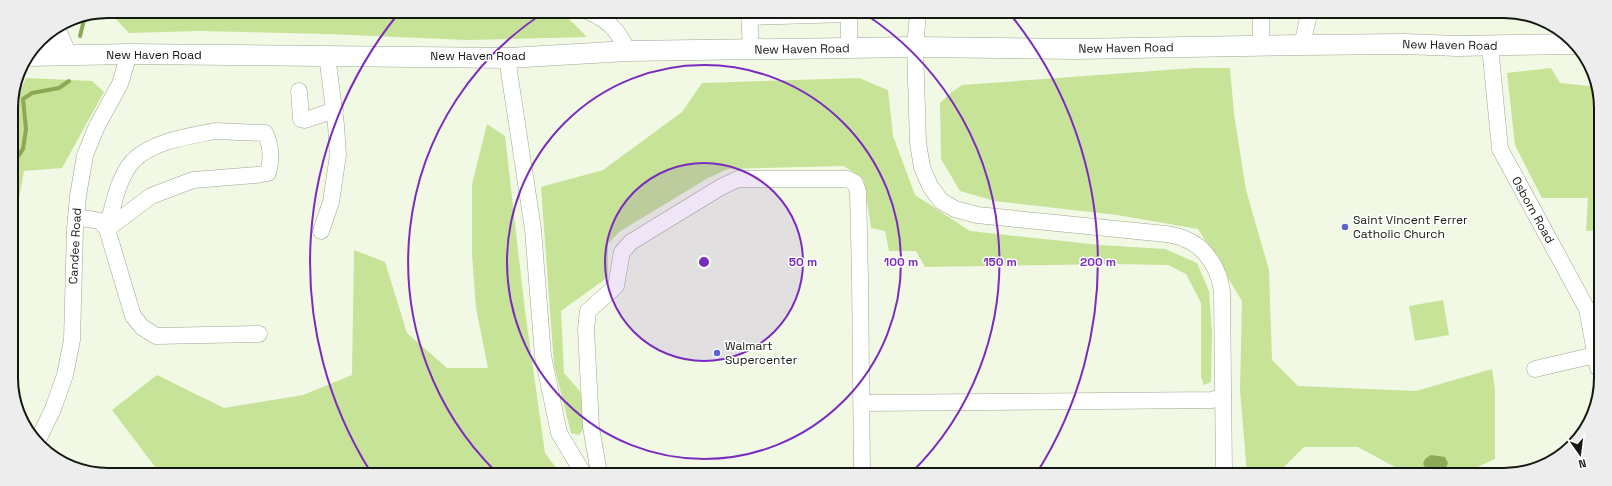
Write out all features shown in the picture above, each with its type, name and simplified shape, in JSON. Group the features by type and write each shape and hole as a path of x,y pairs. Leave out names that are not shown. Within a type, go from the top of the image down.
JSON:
{"main road":[{"name":"New Haven Road","path":"37,56 129,54 507,58 628,51 915,47 1075,49 1261,45 1490,46 1568,44"}],"street":[{"path":"602,18 619,33 628,51"},
{"path":"749,18 751,50"},
{"path":"849,18 850,48"},
{"path":"918,18 915,47 918,143 922,167 930,186 941,201 955,209 977,215 1166,234 1185,239 1199,247 1212,262 1218,272 1221,286 1224,468"},
{"path":"1261,18 1261,45"},
{"path":"1302,45 1308,18"},
{"path":"59,32 69,55"},
{"path":"37,56 46,43"},
{"name":"Osborn Road","path":"1490,46 1500,149 1593,308 1594,322"},
{"name":"Candee Road","path":"40,436 53,409 65,375 72,340 76,218 85,155 97,126 120,84 129,54"},
{"path":"321,231 331,202 338,155 327,56"},
{"path":"507,58 533,229 544,356 559,433 580,468"},
{"path":"299,91 301,119 305,120 334,110"},
{"path":"215,131 265,133 270,142 270,166 268,173 193,180 151,196 106,229 122,179 134,161 153,147 178,138 215,131"},
{"path":"598,468 591,427 586,329 588,311 616,286 622,252 631,242 721,187 738,179 846,179 855,183 858,191 860,253 862,468"},
{"path":"76,218 100,222 106,229 133,316 142,327 156,336 259,334"},
{"path":"1535,369 1594,362"},
{"path":"862,403 1212,400 1223,396"}],"shaded area":[{"path":"115,18 568,18 587,37 468,40 327,34 198,31 129,33"},
{"path":"1194,68 1230,68 1234,114 1246,190 1269,270 1272,360 1298,386 1416,391 1492,369 1495,389 1495,459 1475,468 1396,468 1358,447 1304,447 1283,468 1246,468 1240,390 1242,301 1198,229 1117,215 995,201 960,191 941,159 940,103 962,85"},
{"path":"1551,68 1560,83 1591,86 1594,108 1594,230 1586,231 1588,198 1542,198 1515,145 1507,73"},
{"path":"26,78 92,81 104,92 62,168 24,171 18,204 18,102 20,93"},
{"path":"859,78 888,90 893,136 915,195 970,231 1100,245 1165,249 1197,263 1209,291 1212,332 1211,382 1204,385 1201,377 1201,303 1186,274 1168,265 1115,264 925,267 916,251 889,251 885,231 871,228 864,180 844,166 728,169 708,178 619,232 608,244 608,277 561,311 564,373 579,390 586,404 586,426 579,435 571,433 554,365 541,187 603,170 682,112 702,83"},
{"path":"487,124 505,136 525,311 545,453 556,468 156,468 112,410 157,375 224,408 303,395 352,375 354,250 385,262 407,333 447,368 488,368 476,308 472,255 472,184"},
{"path":"1443,300 1449,335 1415,341 1409,306"},
{"path":"1431,455 1445,457 1448,463 1446,468 1426,468 1423,464 1425,459"}],"waterway":[{"path":"80,36 84,22"},
{"path":"18,156 23,149 26,129 23,99 32,93 59,88 69,81"}],"place":[{"name":"Saint Vincent Ferrer Catholic Church","path":"1345,227"},
{"name":"Walmart Supercenter","path":"717,353"}]}
